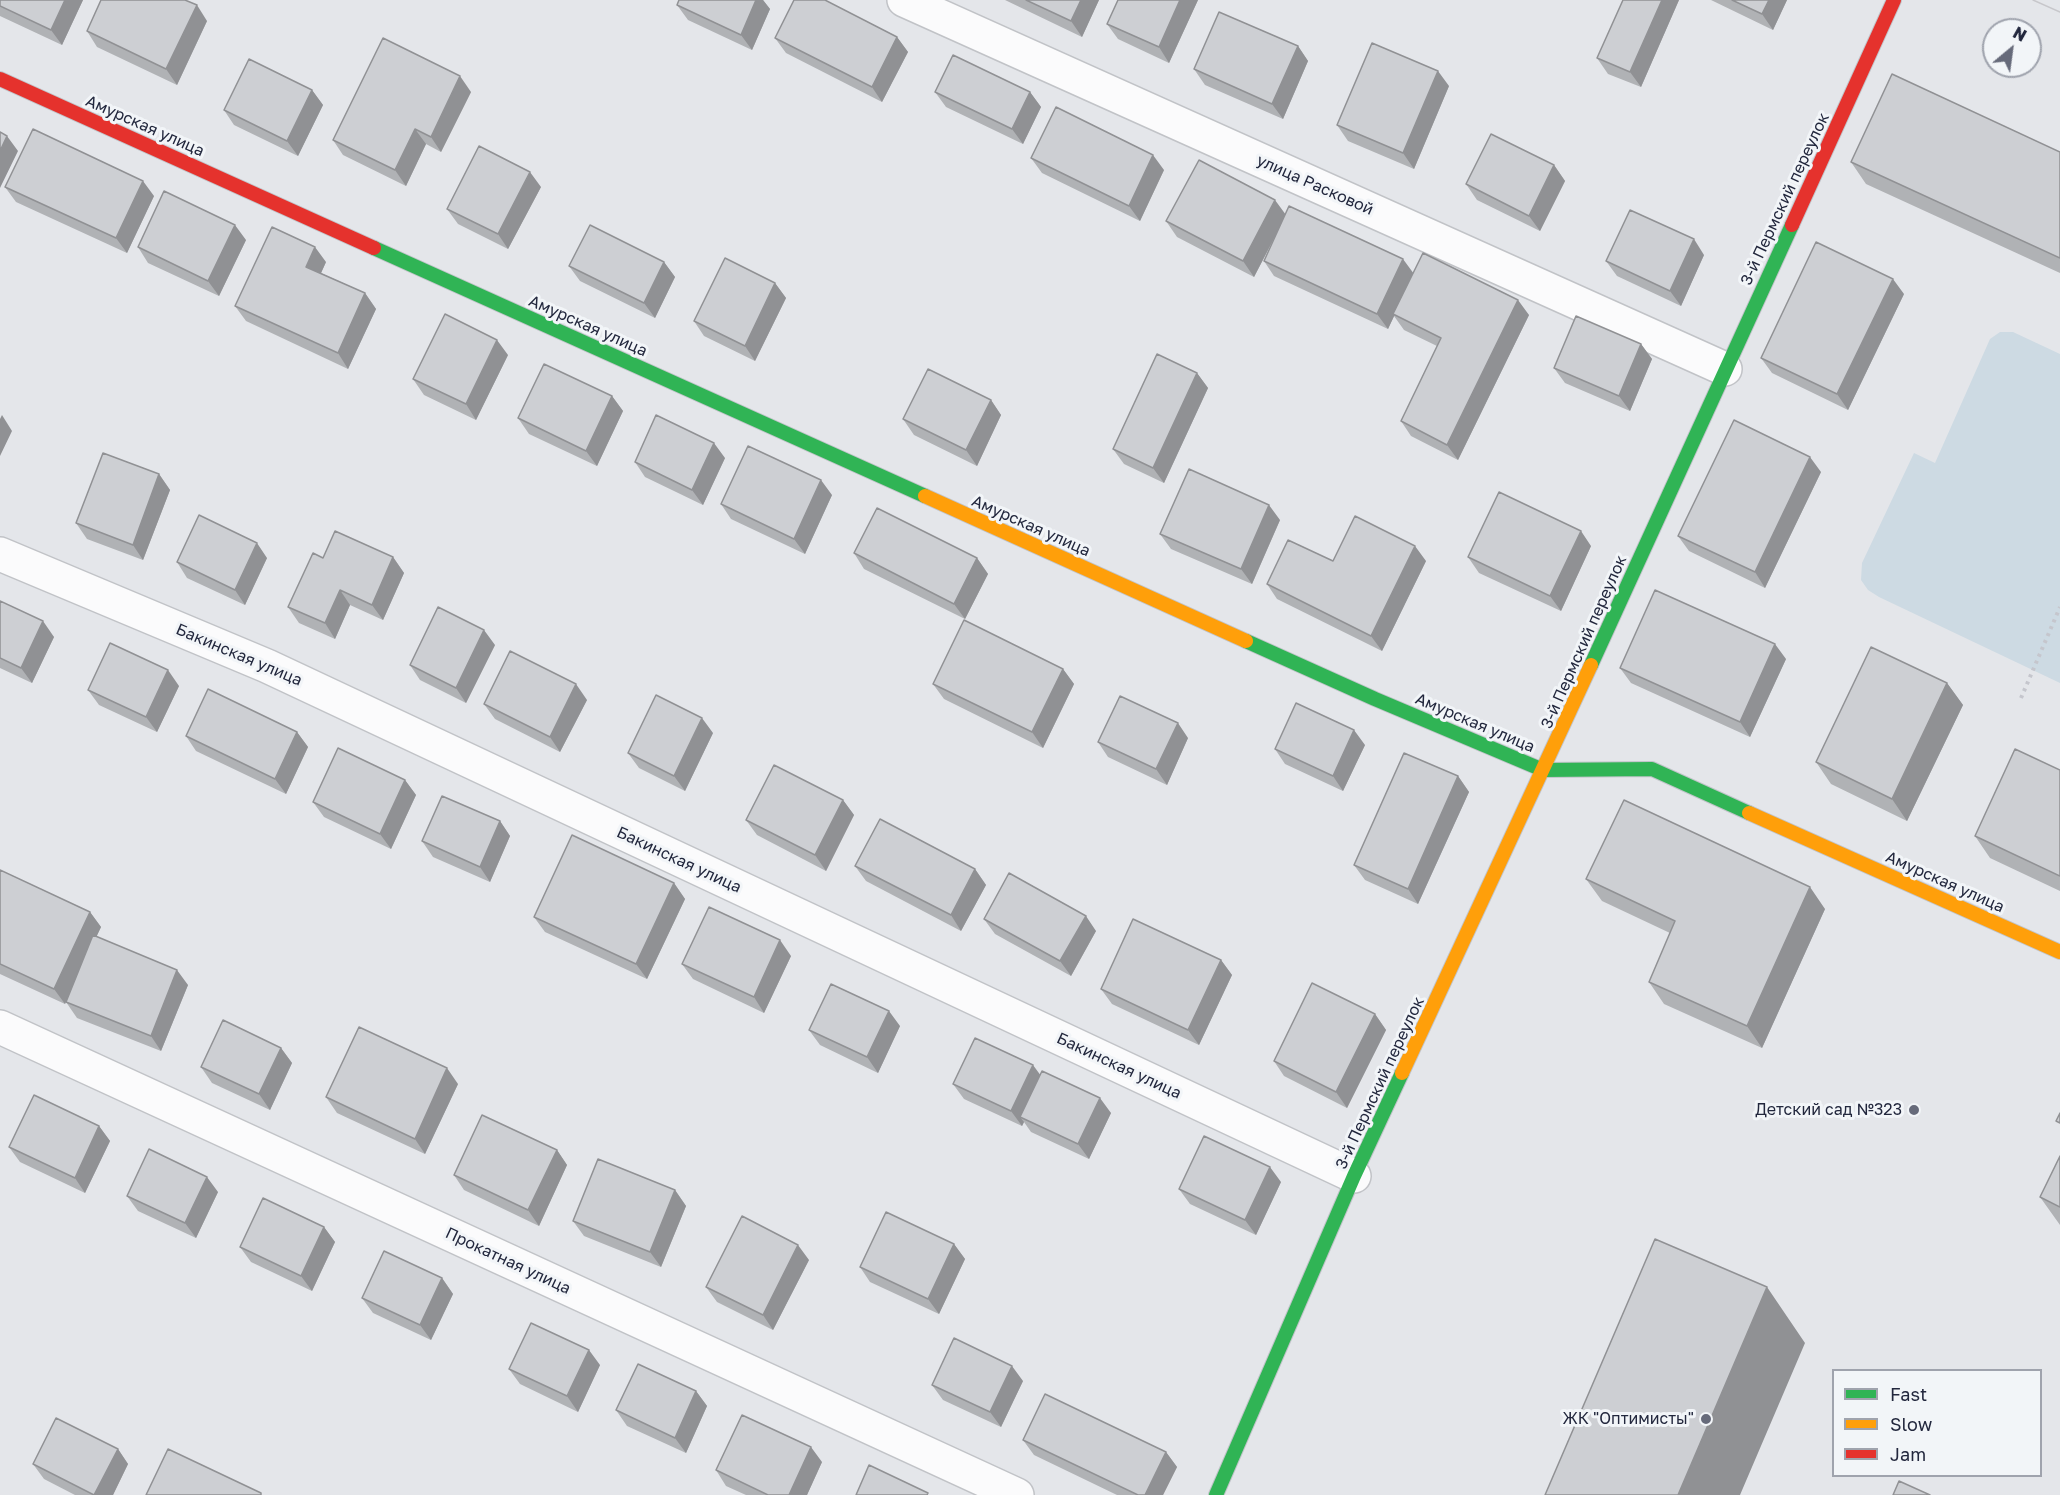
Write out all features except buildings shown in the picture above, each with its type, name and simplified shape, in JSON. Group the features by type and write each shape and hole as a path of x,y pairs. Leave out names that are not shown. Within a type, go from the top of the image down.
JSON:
{"street":[{"name":"улица Расковой","path":"904,0 1725,369"},
{"name":"3-й Пермский переулок","path":"1216,1495 1354,1176 1543,770 1894,0"},
{"name":"Амурская улица","path":"0,79 1375,699 1543,770 1652,769 2060,952"},
{"name":"Бакинская улица","path":"0,554 267,666 1354,1176"},
{"name":"Прокатная улица","path":"0,1027 1017,1495"}],"path":[{"path":"2021,698 2060,607"}],"shaded area":[{"path":"2000,332 2013,332 2060,354 2060,683 1879,597 1868,590 1861,580 1862,563 1914,453 1935,463 1990,339"}],"tram line":[{"path":"2033,0 2060,12"}],"traffic: fast":[{"path":"1591,665 1792,225"},
{"path":"374,248 925,496"},
{"path":"1246,641 1375,699 1543,770 1652,769 1749,813"},
{"path":"1216,1495 1354,1176 1402,1073"}],"traffic: slow":[{"path":"925,496 1246,641"},
{"path":"1402,1073 1591,665"},
{"path":"1749,813 2060,952"}],"traffic: jam":[{"path":"1792,225 1894,0"},
{"path":"0,79 374,248"}],"place":[{"name":"Детский сад №323","path":"1914,1110"},
{"name":"ЖК \"Оптимисты\"","path":"1706,1419"}]}
